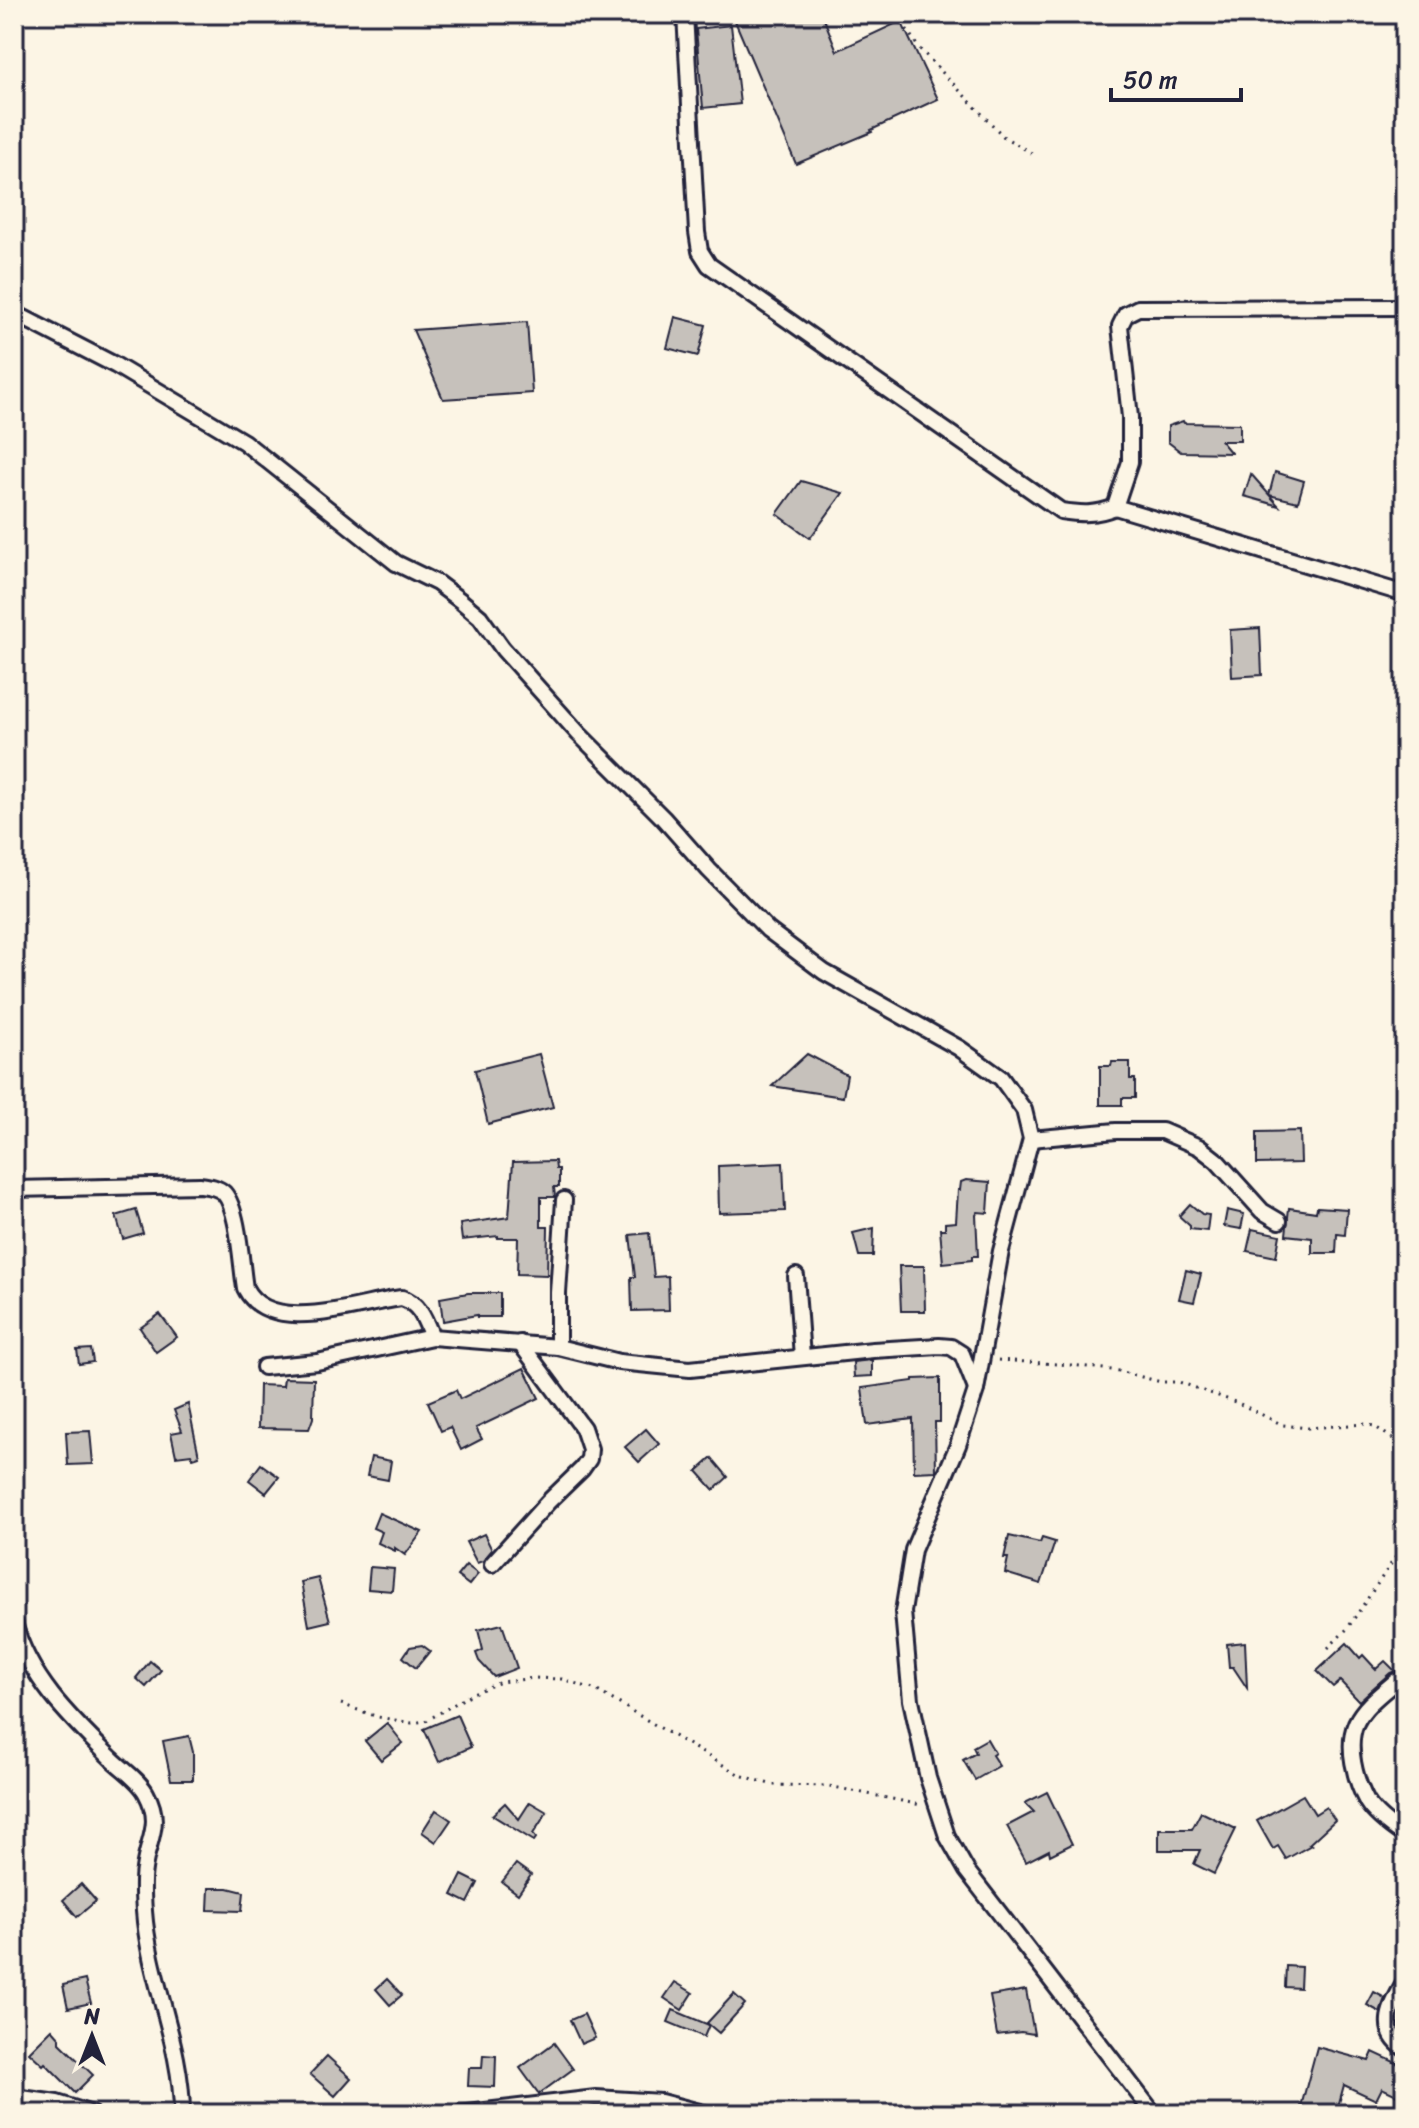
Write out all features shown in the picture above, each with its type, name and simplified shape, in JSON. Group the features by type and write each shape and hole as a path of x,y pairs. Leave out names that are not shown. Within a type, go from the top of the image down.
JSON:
{"street":[{"path":"685,14 697,232 700,251 709,265 1061,511 1085,515 1115,507 1405,594"},
{"path":"1115,507 1130,462 1130,417 1120,326 1126,314 1138,308 1405,307"},
{"path":"14,313 115,365 244,442 396,563 437,583 461,601 480,617 503,649 579,734 768,930 824,972 959,1048 1001,1078 1024,1110 1031,1139 1001,1251 976,1390 958,1445 913,1550 903,1612 911,1700 937,1809 947,1836 967,1871 1154,2114"},
{"path":"1031,1139 1116,1131 1162,1131 1199,1147 1217,1161 1262,1211 1279,1221"},
{"path":"14,1189 214,1187 224,1194 233,1210 245,1288 251,1300 276,1310 316,1315 402,1298 412,1302 422,1314 432,1337"},
{"path":"558,1347 564,1200"},
{"path":"796,1276 802,1357"},
{"path":"264,1367 317,1362 432,1337 558,1347 619,1362 690,1369 873,1350 951,1347 962,1354 976,1390"},
{"path":"492,1564 589,1459 590,1449 583,1428 520,1343"},
{"path":"14,1622 18,1638 57,1704 145,1789 154,1810 156,1823 144,1870 144,1913 150,1953 179,2066 182,2114"},
{"path":"1396,1681 1370,1704 1358,1720 1351,1739 1351,1752 1368,1804 1405,1836"},
{"path":"1405,1982 1388,2018 1392,2038 1405,2049"},
{"path":"14,2097 57,2103 92,2114"},
{"path":"459,2114 596,2098 661,2102 707,2114"}],"path":[{"path":"889,14 901,20 918,47 1004,137 1035,155"},
{"path":"983,1359 1071,1365 1119,1371 1161,1382 1179,1382 1225,1397 1283,1425 1308,1428 1364,1424 1374,1426 1405,1447"},
{"path":"1328,1648 1347,1629 1405,1543"},
{"path":"341,1704 394,1722 412,1723 426,1721 473,1693 501,1682 562,1679 596,1690 740,1775 773,1785 829,1786 937,1809"}],"building":[{"path":"732,14 822,14 837,51 901,21 938,99 872,132 796,164"},
{"path":"731,25 740,104 703,108 696,29"},
{"path":"675,317 706,325 698,356 667,348"},
{"path":"527,322 532,393 443,399 413,330"},
{"path":"1183,421 1240,424 1240,441 1221,441 1231,453 1181,452 1168,442 1168,426"},
{"path":"1275,472 1304,481 1298,502 1269,495"},
{"path":"1251,474 1279,506 1244,496"},
{"path":"801,481 843,493 810,538 777,514"},
{"path":"1260,628 1262,675 1232,677 1230,630"},
{"path":"539,1054 553,1107 488,1124 475,1070"},
{"path":"807,1054 847,1075 843,1097 772,1086"},
{"path":"1112,1062 1130,1062 1130,1079 1135,1079 1135,1098 1122,1098 1122,1105 1100,1105 1100,1066 1111,1066"},
{"path":"1300,1131 1301,1163 1257,1164 1257,1132"},
{"path":"555,1161 556,1169 559,1169 559,1187 554,1187 555,1197 541,1197 541,1227 548,1227 547,1275 517,1274 518,1238 498,1236 462,1240 460,1224 509,1217 513,1162"},
{"path":"783,1163 785,1211 719,1213 718,1166"},
{"path":"961,1182 990,1182 988,1213 978,1212 976,1215 978,1256 972,1256 972,1260 943,1263 940,1229 945,1229 945,1223 956,1222 958,1190"},
{"path":"1190,1204 1202,1214 1209,1215 1207,1231 1190,1229 1179,1216"},
{"path":"1317,1207 1347,1209 1345,1235 1337,1234 1336,1253 1312,1253 1312,1238 1286,1235 1289,1208 1316,1212"},
{"path":"136,1210 143,1233 123,1239 116,1216"},
{"path":"1227,1210 1244,1214 1241,1229 1224,1226"},
{"path":"874,1228 873,1256 859,1256 853,1233"},
{"path":"1252,1229 1280,1235 1276,1257 1247,1251"},
{"path":"649,1233 654,1277 668,1276 669,1310 632,1311 631,1277 635,1277 630,1235"},
{"path":"899,1266 924,1266 925,1311 901,1311"},
{"path":"1186,1270 1201,1274 1194,1302 1179,1299"},
{"path":"468,1293 500,1293 500,1317 477,1315 443,1321 440,1298"},
{"path":"160,1314 177,1337 156,1352 140,1328"},
{"path":"91,1349 93,1362 79,1364 77,1350"},
{"path":"872,1360 872,1376 854,1377 853,1362"},
{"path":"524,1368 539,1398 476,1428 482,1439 461,1450 450,1427 441,1431 428,1402 456,1390 460,1399"},
{"path":"284,1378 314,1379 313,1418 309,1429 258,1428 259,1385 283,1386"},
{"path":"940,1378 940,1422 935,1422 936,1471 914,1472 913,1419 867,1425 862,1388 913,1379"},
{"path":"188,1404 199,1456 193,1458 191,1454 176,1456 171,1433 182,1431 174,1410"},
{"path":"646,1429 659,1444 639,1462 625,1447"},
{"path":"90,1431 93,1464 68,1465 66,1432"},
{"path":"371,1457 391,1461 388,1480 367,1476"},
{"path":"712,1458 728,1477 714,1490 697,1471"},
{"path":"261,1464 279,1477 266,1493 249,1480"},
{"path":"379,1513 422,1532 405,1555 378,1543 382,1532 373,1528"},
{"path":"484,1534 492,1550 483,1561 477,1563 466,1542"},
{"path":"1009,1536 1040,1543 1042,1538 1055,1542 1041,1584 1005,1573 1008,1558 1004,1558"},
{"path":"466,1565 478,1574 469,1585 457,1576"},
{"path":"370,1567 394,1569 392,1591 368,1589"},
{"path":"318,1578 330,1621 309,1626 301,1582"},
{"path":"502,1624 517,1668 494,1677 476,1653 483,1650 478,1630"},
{"path":"1245,1642 1247,1688 1233,1667 1229,1667 1227,1644"},
{"path":"1347,1643 1360,1658 1363,1655 1376,1669 1385,1661 1395,1671 1359,1701 1340,1681 1333,1687 1317,1671"},
{"path":"422,1645 430,1651 416,1668 403,1657 410,1647"},
{"path":"150,1661 161,1670 146,1687 136,1678"},
{"path":"457,1715 471,1747 439,1762 424,1729"},
{"path":"387,1723 403,1743 381,1760 365,1741"},
{"path":"189,1736 193,1752 193,1780 171,1780 163,1741"},
{"path":"987,1739 999,1766 975,1780 963,1760 976,1753 973,1747"},
{"path":"1047,1792 1072,1844 1050,1855 1049,1850 1026,1862 1007,1826 1034,1812 1025,1803"},
{"path":"1303,1795 1315,1814 1326,1807 1335,1820 1311,1845 1286,1859 1278,1846 1273,1849 1257,1821"},
{"path":"530,1802 547,1812 533,1834 536,1838 534,1841 492,1815 505,1803 519,1819"},
{"path":"436,1810 451,1820 436,1842 422,1832"},
{"path":"1201,1812 1236,1829 1214,1874 1194,1864 1200,1850 1159,1850 1159,1829 1192,1829"},
{"path":"516,1864 531,1875 518,1894 502,1882"},
{"path":"462,1875 478,1883 468,1903 452,1895"},
{"path":"81,1884 96,1901 77,1917 63,1900"},
{"path":"209,1888 244,1892 242,1911 208,1910"},
{"path":"1286,1966 1301,1967 1300,1988 1285,1987"},
{"path":"387,1979 402,1995 390,2005 376,1989"},
{"path":"85,1980 91,2003 68,2008 63,1985"},
{"path":"675,1982 693,1993 682,2010 664,1998"},
{"path":"1026,1990 1034,2034 997,2035 990,1996"},
{"path":"1374,1992 1385,1998 1380,2012 1367,2005"},
{"path":"734,1994 745,2004 719,2033 707,2023"},
{"path":"673,2010 709,2025 704,2037 668,2022"},
{"path":"584,2014 595,2038 581,2044 570,2020"},
{"path":"52,2029 60,2038 60,2043 93,2075 75,2093 45,2063 43,2065 29,2052"},
{"path":"554,2043 573,2069 539,2094 520,2068"},
{"path":"1317,2047 1369,2061 1373,2052 1405,2067 1405,2099 1382,2088 1376,2100 1344,2085 1336,2114 1299,2114"},
{"path":"483,2055 496,2056 495,2087 468,2086 469,2068 482,2068"},
{"path":"327,2056 351,2078 335,2096 310,2074"}]}
